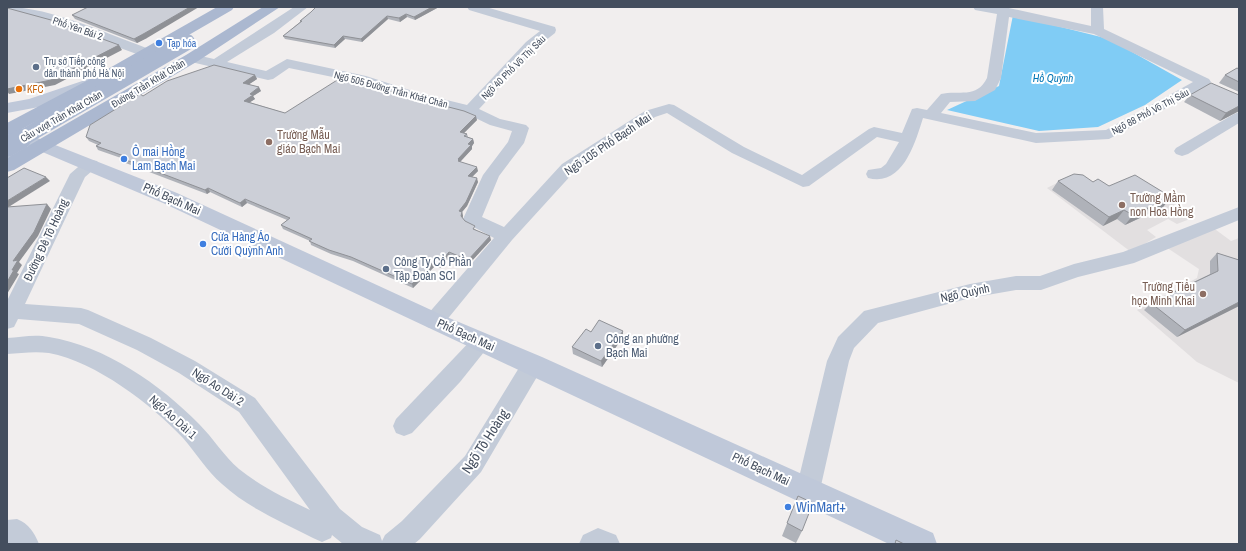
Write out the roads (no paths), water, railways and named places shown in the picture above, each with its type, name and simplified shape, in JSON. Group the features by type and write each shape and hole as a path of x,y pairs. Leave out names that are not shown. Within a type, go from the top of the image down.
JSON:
{"main road":[{"name":"Đường Trần Khát Chân","path":"7,166 192,58 273,7"},
{"path":"7,130 147,53 240,9"},
{"name":"Cầu vượt Trần Khát Chân","path":"7,147 240,9"},
{"path":"147,53 122,74 123,78 140,81 163,75"},
{"path":"7,108 33,103 98,81"},
{"name":"Phố Bạch Mai","path":"7,130 170,198 434,321 533,364 808,490 922,544"}],"street":[{"name":"Phố Yên Bái 2","path":"8,7 59,21 147,53"},
{"path":"216,63 269,30 302,7"},
{"name":"Ngõ 40 Phố Võ Thị Sáu","path":"470,110 531,45 550,30 473,7"},
{"name":"Ngõ 88 Phố Võ Thị Sáu","path":"874,174 887,172 896,162 907,139 912,110 933,116 1036,138 1109,134 1211,85 1098,31 979,7"},
{"path":"1097,7 1098,31"},
{"path":"933,116 934,111 946,97 970,98 991,86 994,78 1004,11"},
{"name":"Ngõ 505 Đường Trần Khát Chân","path":"192,58 268,76 287,63 361,79 417,97 470,110 495,122 521,128 516,143 491,176 472,219 506,236"},
{"name":"Ngõ 105 Phố Bạch Mai","path":"434,321 506,236 568,168 650,114 669,108 738,150 803,182 874,132 907,139"},
{"path":"1182,151 1239,117"},
{"name":"Đường Đê Tô Hoàng","path":"10,316 78,174 91,165"},
{"name":"Ngõ Quỳnh","path":"808,490 838,361 844,343 871,316 970,291 1016,283 1041,283 1074,270 1127,258 1239,213"},
{"name":"Ngõ Ao Dài 2","path":"10,316 81,316 144,344 187,367 247,405 331,518 353,536 371,544"},
{"path":"404,426 482,342"},
{"name":"Ngõ Ao Dài 1","path":"7,346 48,344 73,350 101,364 142,389 189,430 231,476 261,497 322,529"},
{"name":"Ngõ Tô Hoàng","path":"394,544 411,530 473,464 533,364"},
{"path":"7,533 17,532 26,544"},
{"path":"592,544 598,541 607,544"}],"water":[{"name":"Hồ Quỳnh","path":"1013,15 1109,39 1182,80 1145,105 1098,127 1039,131 947,110 999,86"}],"place":[{"name":"Tạp hóa","path":"159,43"},
{"name":"Trụ sở Tiếp công dân thành phố Hà Nội","path":"36,67"},
{"name":"KFC","path":"19,89"},
{"name":"Trường Mẫu giáo Bạch Mai","path":"269,142"},
{"name":"Ô mai Hồng Lam Bạch Mai","path":"124,159"},
{"name":"Trường Mầm non Hoa Hồng","path":"1122,205"},
{"name":"Cửa Hàng Áo Cưới Quỳnh Anh","path":"203,244"},
{"name":"Công Ty Cổ Phần Tập Đoàn SCI","path":"386,269"},
{"name":"Trường Tiểu học Minh Khai","path":"1203,294"},
{"name":"Công an phường Bạch Mai","path":"598,346"},
{"name":"WinMart+","path":"788,507"}]}
